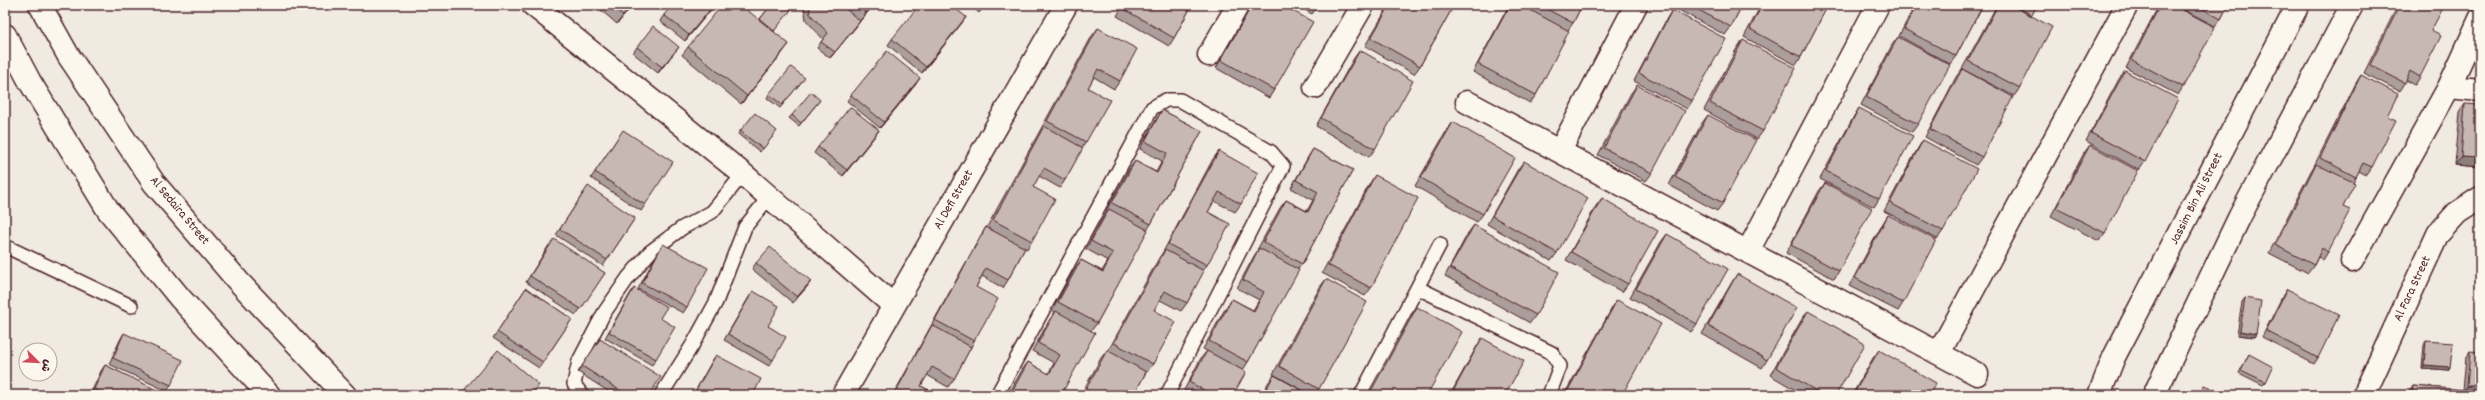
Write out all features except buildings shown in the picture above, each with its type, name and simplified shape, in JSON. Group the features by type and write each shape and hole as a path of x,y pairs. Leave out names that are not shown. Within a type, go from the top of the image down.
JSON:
{"street":[{"name":"Al Sedaira Street","path":"40,5 68,55 154,183 238,281 345,395"},
{"path":"533,5 743,174 893,305"},
{"name":"Al Defi Street","path":"843,395 893,305 1066,5"},
{"path":"1209,55 1238,5"},
{"path":"1315,87 1363,5"},
{"path":"1560,151 1636,5"},
{"path":"1748,251 1878,5"},
{"path":"1939,353 2127,5"},
{"name":"Jassim Bin Ali Street","path":"2099,395 2114,357 2298,5"},
{"path":"2154,395 2240,216 2352,5"},
{"path":"2352,261 2449,86 2480,19"},
{"path":"5,35 34,89 108,210 180,298 269,395"},
{"path":"2449,86 2480,90"},
{"path":"1468,102 1978,374"},
{"name":"Al Fara Street","path":"2364,395 2438,234 2458,213 2480,198"}],"lane":[{"path":"997,395 1152,108 1166,100 1180,100 1271,152 1283,166 1167,395"},
{"path":"582,395 574,384 579,361 604,313 628,278 650,252 682,228 712,212 743,174"},
{"path":"660,395 716,302 746,227 769,197"},
{"path":"1361,395 1440,244"},
{"path":"5,246 131,306"},
{"path":"1418,288 1552,353 1560,366 1549,395"}]}
